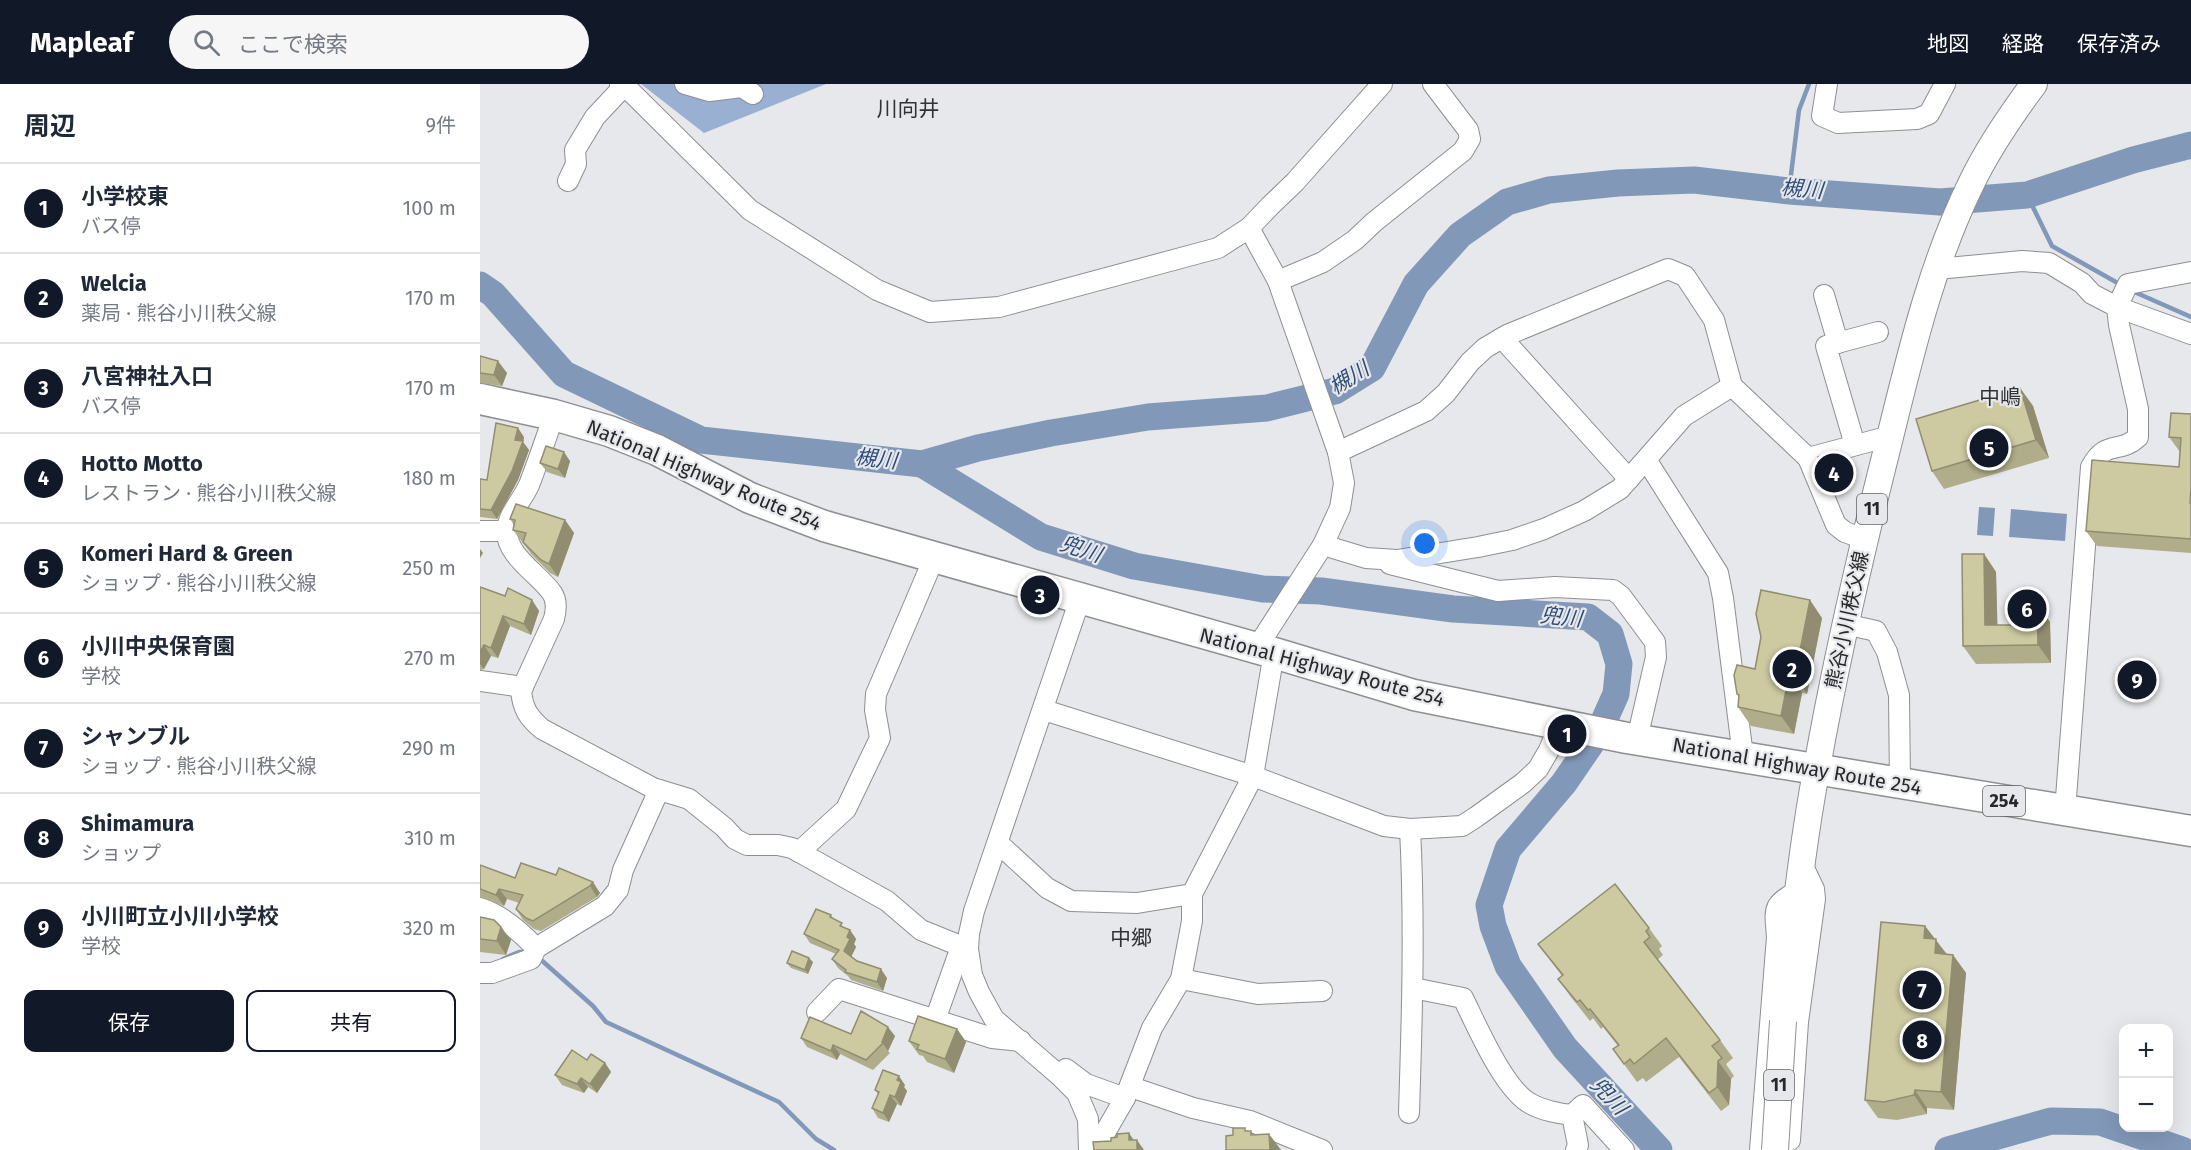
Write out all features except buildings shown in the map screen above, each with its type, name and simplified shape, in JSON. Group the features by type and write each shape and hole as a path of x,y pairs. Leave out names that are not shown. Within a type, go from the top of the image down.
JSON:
{"highway":[{"name":"National Highway Route 254","path":"480,399 554,415 609,431 657,450 750,498 824,526 1414,695 1632,738 2191,831"}],"main road":[{"name":"熊谷小川秩父線","path":"1774,1150 1783,1020 1798,891 1816,768 1864,539 1890,436 1940,261 1970,186 1993,145 2034,84"}],"street":[{"path":"685,84 709,91 742,87 753,94"},
{"path":"568,181 576,164 575,150 595,117 623,85 750,210 877,290 930,312 999,307 1218,248 1250,228 1309,168 1382,84"},
{"path":"1278,281 1323,262 1354,240 1463,151 1470,140 1468,130 1433,84"},
{"path":"1827,84 1822,117 1838,123 1917,118 1929,114 1945,84"},
{"path":"1095,1150 1128,1093 1152,1028 1181,979 1192,921 1192,894 1253,776 1265,651 1284,606 1320,550 1340,508 1343,496 1344,483 1337,449 1306,359 1278,281 1250,228"},
{"path":"1940,261 2049,263 2082,282 2092,294 2117,307 2191,334"},
{"path":"1337,449 1426,411 1446,393 1470,362 1485,348 1502,338 1668,269 1685,276 1714,320 1732,386 1808,458 1836,525 1845,532 1864,539"},
{"path":"2065,811 2091,467 2098,455 2107,449 2131,444 2138,437 2139,430 2138,409 2117,307 2128,284 2191,272"},
{"path":"1824,295 1838,343"},
{"path":"1855,446 1826,346 1878,333"},
{"path":"1502,338 1629,479"},
{"path":"1366,558 1397,560 1478,548 1512,540 1584,511 1620,489 1647,461 1684,416 1732,386"},
{"path":"554,415 528,486 510,519 507,531 511,545 527,568 553,594 556,610 523,687 522,704 529,718 542,729 659,790 689,799 735,839 747,845 778,845 792,848 887,901 921,930 965,948"},
{"path":"1808,458 1890,436"},
{"path":"1647,461 1718,573 1743,756"},
{"path":"480,531 507,531"},
{"path":"1320,550 1366,558 1498,591 1555,587 1613,590 1622,596 1655,642 1656,657 1632,738"},
{"path":"799,852 846,809 880,738 874,710 876,694 934,558"},
{"path":"935,1020 965,948 974,911 1080,599"},
{"path":"1845,624 1876,631 1887,652 1899,695 1900,784"},
{"path":"480,681 523,687"},
{"path":"1044,710 1253,776 1384,826 1410,829 1462,826 1476,817 1538,769 1563,725"},
{"path":"480,973 492,973 531,958 536,948 605,906 618,890 623,870 659,790"},
{"path":"1409,1113 1414,906 1410,829"},
{"path":"998,843 1047,888 1071,901 1137,903 1192,894"},
{"path":"1798,891 1781,900 1777,906 1777,937 1761,1150 1790,1140 1798,1022 1815,899 1814,889 1802,864"},
{"path":"480,908 496,913 503,921 520,931 536,948"},
{"path":"965,948 972,975 994,1019 1077,1093 1088,1119 1089,1150"},
{"path":"1181,979 1258,994 1322,991"},
{"path":"1413,988 1463,998 1489,1051 1516,1093 1531,1105 1564,1114 1572,1115 1583,1105 1624,1150"},
{"path":"817,1012 839,989 992,1038 1016,1039 1035,1046 1086,1084 1250,1121 1322,1150"},
{"path":"1572,1115 1578,1145 1576,1150"}],"shaded area":[{"path":"641,84 826,84 704,133"},
{"path":"1979,507 1995,508 1993,536 1977,535"},
{"path":"2011,509 2067,514 2065,541 2009,537"}],"waterway":[{"path":"1789,191 1799,110 1809,84"},
{"name":"槻川","path":"480,285 493,294 564,374 701,440 922,464 978,448 1051,433 1148,417 1267,408 1335,391 1372,368 1416,284 1460,235 1507,202 1549,190 1618,183 1694,180 1789,191 1940,202 2027,195 2133,160 2191,145"},
{"path":"2027,195 2052,246 2123,286"},
{"path":"2130,290 2191,317"},
{"name":"兜川","path":"922,464 1041,537 1134,566 1263,589 1321,591 1453,609 1588,617 1610,634 1619,664 1616,694 1599,732 1564,783 1508,849 1489,905 1493,926 1508,966 1565,1048 1659,1150"},
{"path":"503,959 519,952 526,952"},
{"path":"539,958 593,1006 606,1022 779,1102 816,1139 834,1150"},
{"name":"兜川","path":"1948,1150 2051,1121 2100,1122 2182,1150"}],"place":[{"name":"Komeri Hard & Green","path":"1989,448"},
{"name":"Hotto Motto","path":"1834,473"},
{"name":"八宮神社入口","path":"1040,595"},
{"name":"小川中央保育園","path":"2027,609"},
{"name":"Welcia","path":"1792,669"},
{"name":"小川町立小川小学校","path":"2137,680"},
{"name":"小学校東","path":"1567,734"},
{"name":"シャンブル","path":"1922,990"},
{"name":"Shimamura","path":"1922,1040"}],"district":[{"name":"川向井","path":"908,109"},
{"name":"中嶋","path":"2000,397"},
{"name":"中郷","path":"1131,938"}]}
